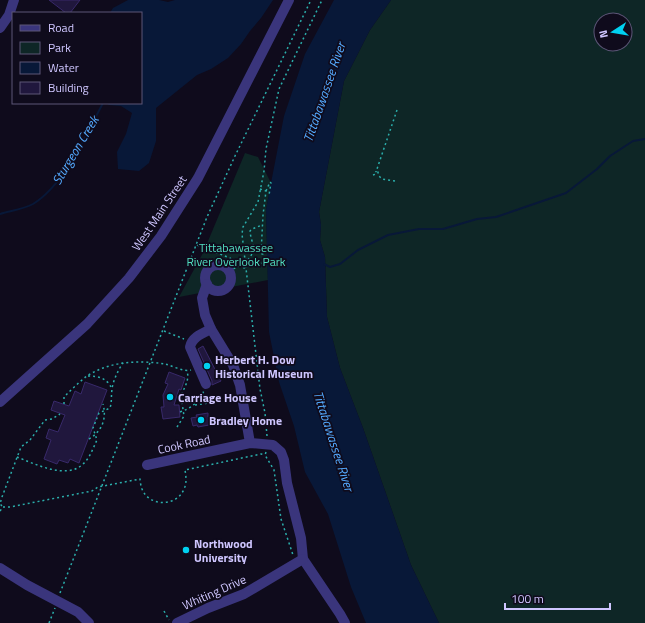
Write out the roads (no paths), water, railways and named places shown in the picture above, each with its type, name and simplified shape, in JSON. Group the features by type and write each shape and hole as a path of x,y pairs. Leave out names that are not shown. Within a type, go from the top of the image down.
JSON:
{"street":[{"path":"0,28 8,15 14,0"},
{"name":"West Main Street","path":"0,402 86,324 129,278 161,236 198,178 289,0"},
{"path":"207,284 213,290 221,291 225,289 230,282 229,271 223,266 213,266 206,274 205,281 207,284 202,298 205,314 211,328 233,365 240,385 250,443"},
{"path":"206,384 190,347 191,342 211,328"},
{"name":"Cook Road","path":"147,465 250,443 273,445 281,452 284,460 287,483 301,538 300,561"},
{"path":"300,561 340,614 345,623"},
{"name":"Whiting Drive","path":"177,623 208,608 244,594 300,561"},
{"path":"0,568 27,585 58,600 78,612 89,623"}],"water":[{"path":"128,0 159,0 168,2 175,0 273,0 241,44 228,58 211,69 197,75 156,108 156,141 149,163 139,171 118,169 117,152 126,134 132,113 121,106 108,104 142,104 142,12 111,12 113,8"},
{"name":"Tittabawassee River","path":"334,0 391,0 370,30 344,81 319,212 321,225 320,240 325,257 327,317 340,368 363,428 411,565 439,623 366,623 351,587 328,514 305,472 294,426 279,382 269,332 266,210 284,116 305,54"}],"waterway":[{"name":"Sturgeon Creek","path":"0,214 21,209 33,204 55,185 82,144 102,104"},
{"path":"324,264 330,267 340,264 358,250 388,235 419,229 443,229 477,219 496,217 566,193 597,169 610,156 633,141 645,139"}],"place":[{"name":"Herbert H. Dow Historical Museum","path":"207,366"},
{"name":"Carriage House","path":"170,397"},
{"name":"Bradley Home","path":"201,420"},
{"name":"Northwood University","path":"186,550"}],"park label":[{"name":"Tittabawassee River Overlook Park","path":"236,254"}]}
